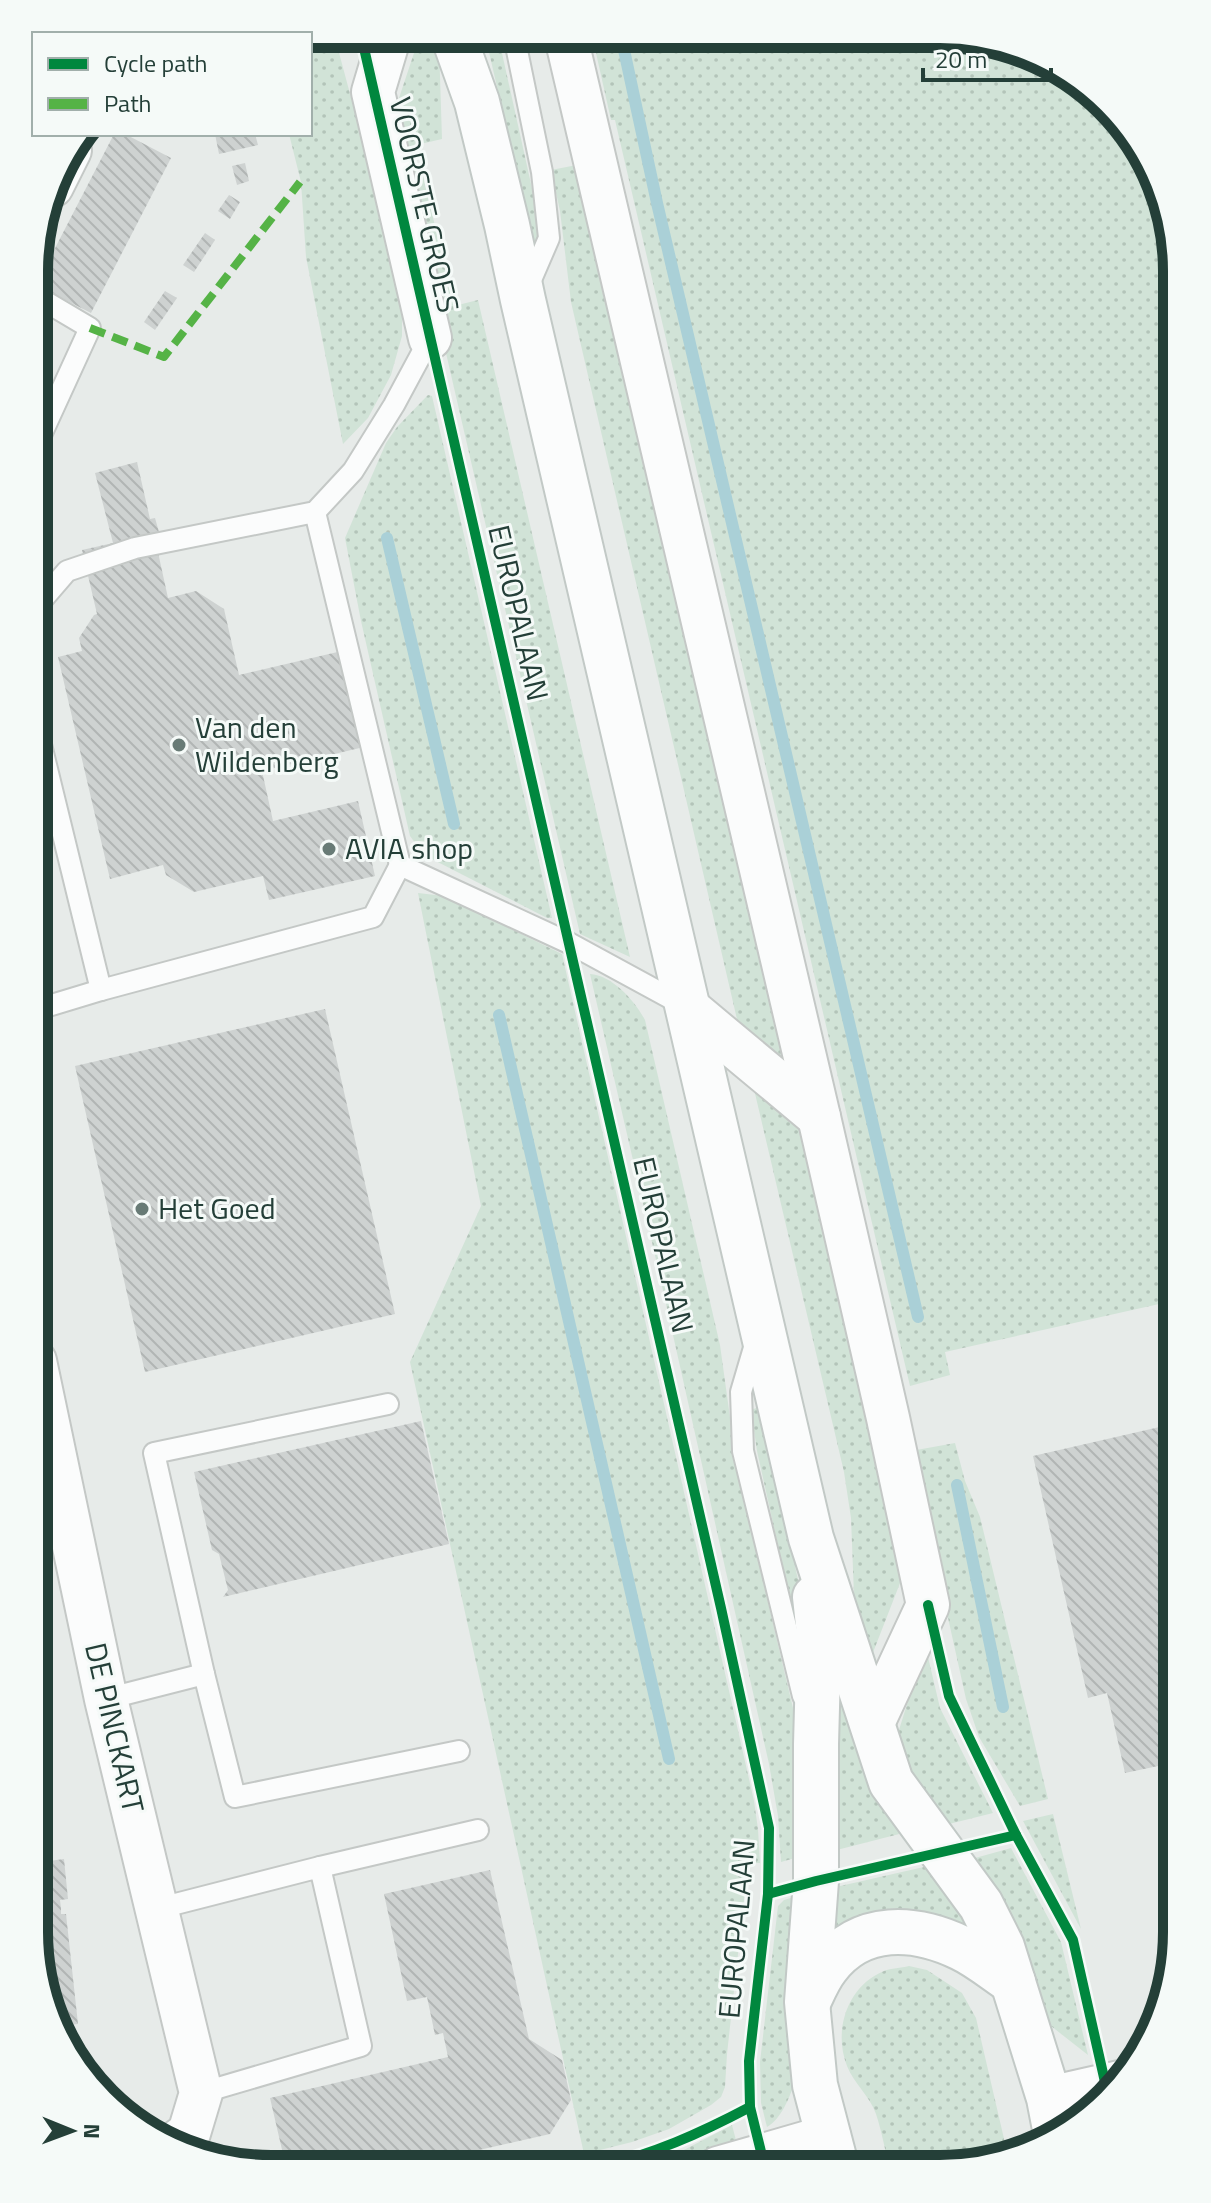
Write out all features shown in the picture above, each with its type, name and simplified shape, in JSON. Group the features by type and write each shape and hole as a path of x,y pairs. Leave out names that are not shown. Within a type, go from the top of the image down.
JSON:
{"main road":[{"path":"458,48 477,102 507,225 811,1538 891,1782 981,1905 1002,1947 1052,2114"},
{"path":"471,48 477,102"},
{"path":"811,1538 819,1634 816,1881 807,2002 815,2085 833,2152"},
{"path":"807,2002 829,1965 849,1946 872,1935 899,1931 921,1933 962,1948 1013,1982"}],"street":[{"name":"VOORSTE GROES","path":"386,48 373,92 430,338"},
{"path":"569,48 819,1117 928,1605 872,1725"},
{"path":"687,1007 819,1117"},
{"name":"DE PINCKART","path":"48,1423 106,1699 201,2093"},
{"path":"184,2137 189,2133 201,2093"},
{"path":"1052,2114 1092,2095"},
{"path":"811,2155 833,2152"}],"lane":[{"path":"516,48 542,172 549,238 523,300"},
{"path":"48,303 90,328 48,420"},
{"path":"48,593 67,571 135,548 315,512 353,471 394,405 430,338"},
{"path":"48,1006 373,917 400,865 315,512"},
{"path":"48,773 101,990"},
{"path":"400,865 569,943 687,1007"},
{"path":"761,1326 741,1392 743,1451 816,1744"},
{"path":"388,1404 154,1453 235,1797 459,1751"},
{"path":"106,1699 204,1674"},
{"path":"156,1909 478,1830"},
{"path":"201,2093 361,2046 320,1867"}],"green space":[{"path":"312,48 338,48 383,217 402,302 402,336 391,375 368,418 343,444 306,257 301,182 290,136 312,136"},
{"path":"416,48 439,48 442,139 399,149 390,106 397,104"},
{"path":"488,48 501,48 539,220 541,244 534,246"},
{"path":"940,48 984,52 1012,60 1064,86 1108,124 1140,172 1159,227 1163,271 1163,1303 945,1352 950,1375 910,1386 615,120 611,120 596,53 614,49"},
{"path":"582,164 791,1067 739,1028 571,302 560,211 551,170"},
{"path":"421,167 454,306 478,300 630,957 580,934 404,171"},
{"path":"428,395 432,396 552,918 424,855 410,836 345,538 386,443"},
{"path":"418,893 444,896 562,954 758,1829 760,1863 748,1863 725,2087 721,2097 669,2129 584,2154 410,1362 481,1206"},
{"path":"590,974 606,979 622,990 645,1020 720,1345 738,1475 801,1742 802,1856 781,1862 778,1816 769,1764"},
{"path":"753,1085 805,1131 902,1578 872,1655 855,1621 851,1518 844,1472"},
{"path":"759,1407 804,1606 792,1609 757,1451 751,1410"},
{"path":"955,1443 965,1481 980,1517 1048,1799 1020,1806 979,1737 966,1699 911,1451"},
{"path":"928,1657 940,1708 993,1813 941,1826 903,1768 898,1733 921,1660"},
{"path":"847,1688 911,1831 829,1852 832,1689"},
{"path":"1053,1814 1081,1929 1023,1821"},
{"path":"1011,1848 1061,1942 1088,2055 1051,2026 1044,2028 968,1860"},
{"path":"937,1864 973,1918 964,1929 831,1934 827,1889"},
{"path":"797,1896 795,2082 781,2113 767,2127 761,2103 760,2062 778,1906 784,1900"},
{"path":"909,1966 927,1970 962,1993 976,2018 1006,2145 969,2153 887,2155 873,2108 847,2066 842,2038 846,2011 852,1998 871,1978 890,1969"},
{"path":"732,2125 738,2148 718,2155 671,2155"}],"building":[{"path":"113,136 129,136 171,158 91,313 48,291 49,260"},
{"path":"215,136 256,136 258,145 219,154"},
{"path":"245,163 249,181 237,185 232,166"},
{"path":"229,195 240,202 230,219 218,211"},
{"path":"205,233 215,240 194,272 183,265"},
{"path":"165,291 177,298 155,330 144,322"},
{"path":"137,462 150,519 155,518 159,532 154,534 168,598 196,591 224,609 239,675 359,647 381,743 262,771 273,821 358,801 375,876 269,900 263,876 194,892 166,875 163,865 110,879 58,657 82,651 79,638 97,614 82,550 113,543 95,473"},
{"path":"325,1009 395,1314 145,1372 75,1066"},
{"path":"421,1421 449,1544 223,1597 228,1590 219,1554 212,1550 194,1472"},
{"path":"1163,1426 1163,1765 1125,1773 1107,1693 1088,1698 1033,1456"},
{"path":"64,1859 68,1899 60,1900 61,1914 66,1914 78,2024 69,2025 65,2017 50,1961 48,1861"},
{"path":"490,1870 529,2039 562,2060 571,2100 550,2134 457,2155 283,2155 270,2098 448,2057 443,2033 435,2035 427,1997 407,2001 384,1894"}],"waterway":[{"path":"624,48 657,203 918,1317"},
{"path":"387,538 454,824"},
{"path":"499,1015 669,1759"},
{"path":"957,1485 1003,1707"}],"marked path":[{"path":"90,328 164,357 300,182"}],"cycle path":[{"name":"EUROPALAAN","path":"364,48 769,1828 768,1894 749,2061 750,2107 762,2155"},
{"path":"928,1605 949,1696 1016,1835 1073,1940 1105,2082"},
{"name":"EUROPALAAN","path":"768,1894 1016,1835"},
{"path":"641,2155 750,2107"}],"place":[{"name":"Van den Wildenberg","path":"179,745"},
{"name":"AVIA shop","path":"329,849"},
{"name":"Het Goed","path":"142,1209"}]}
